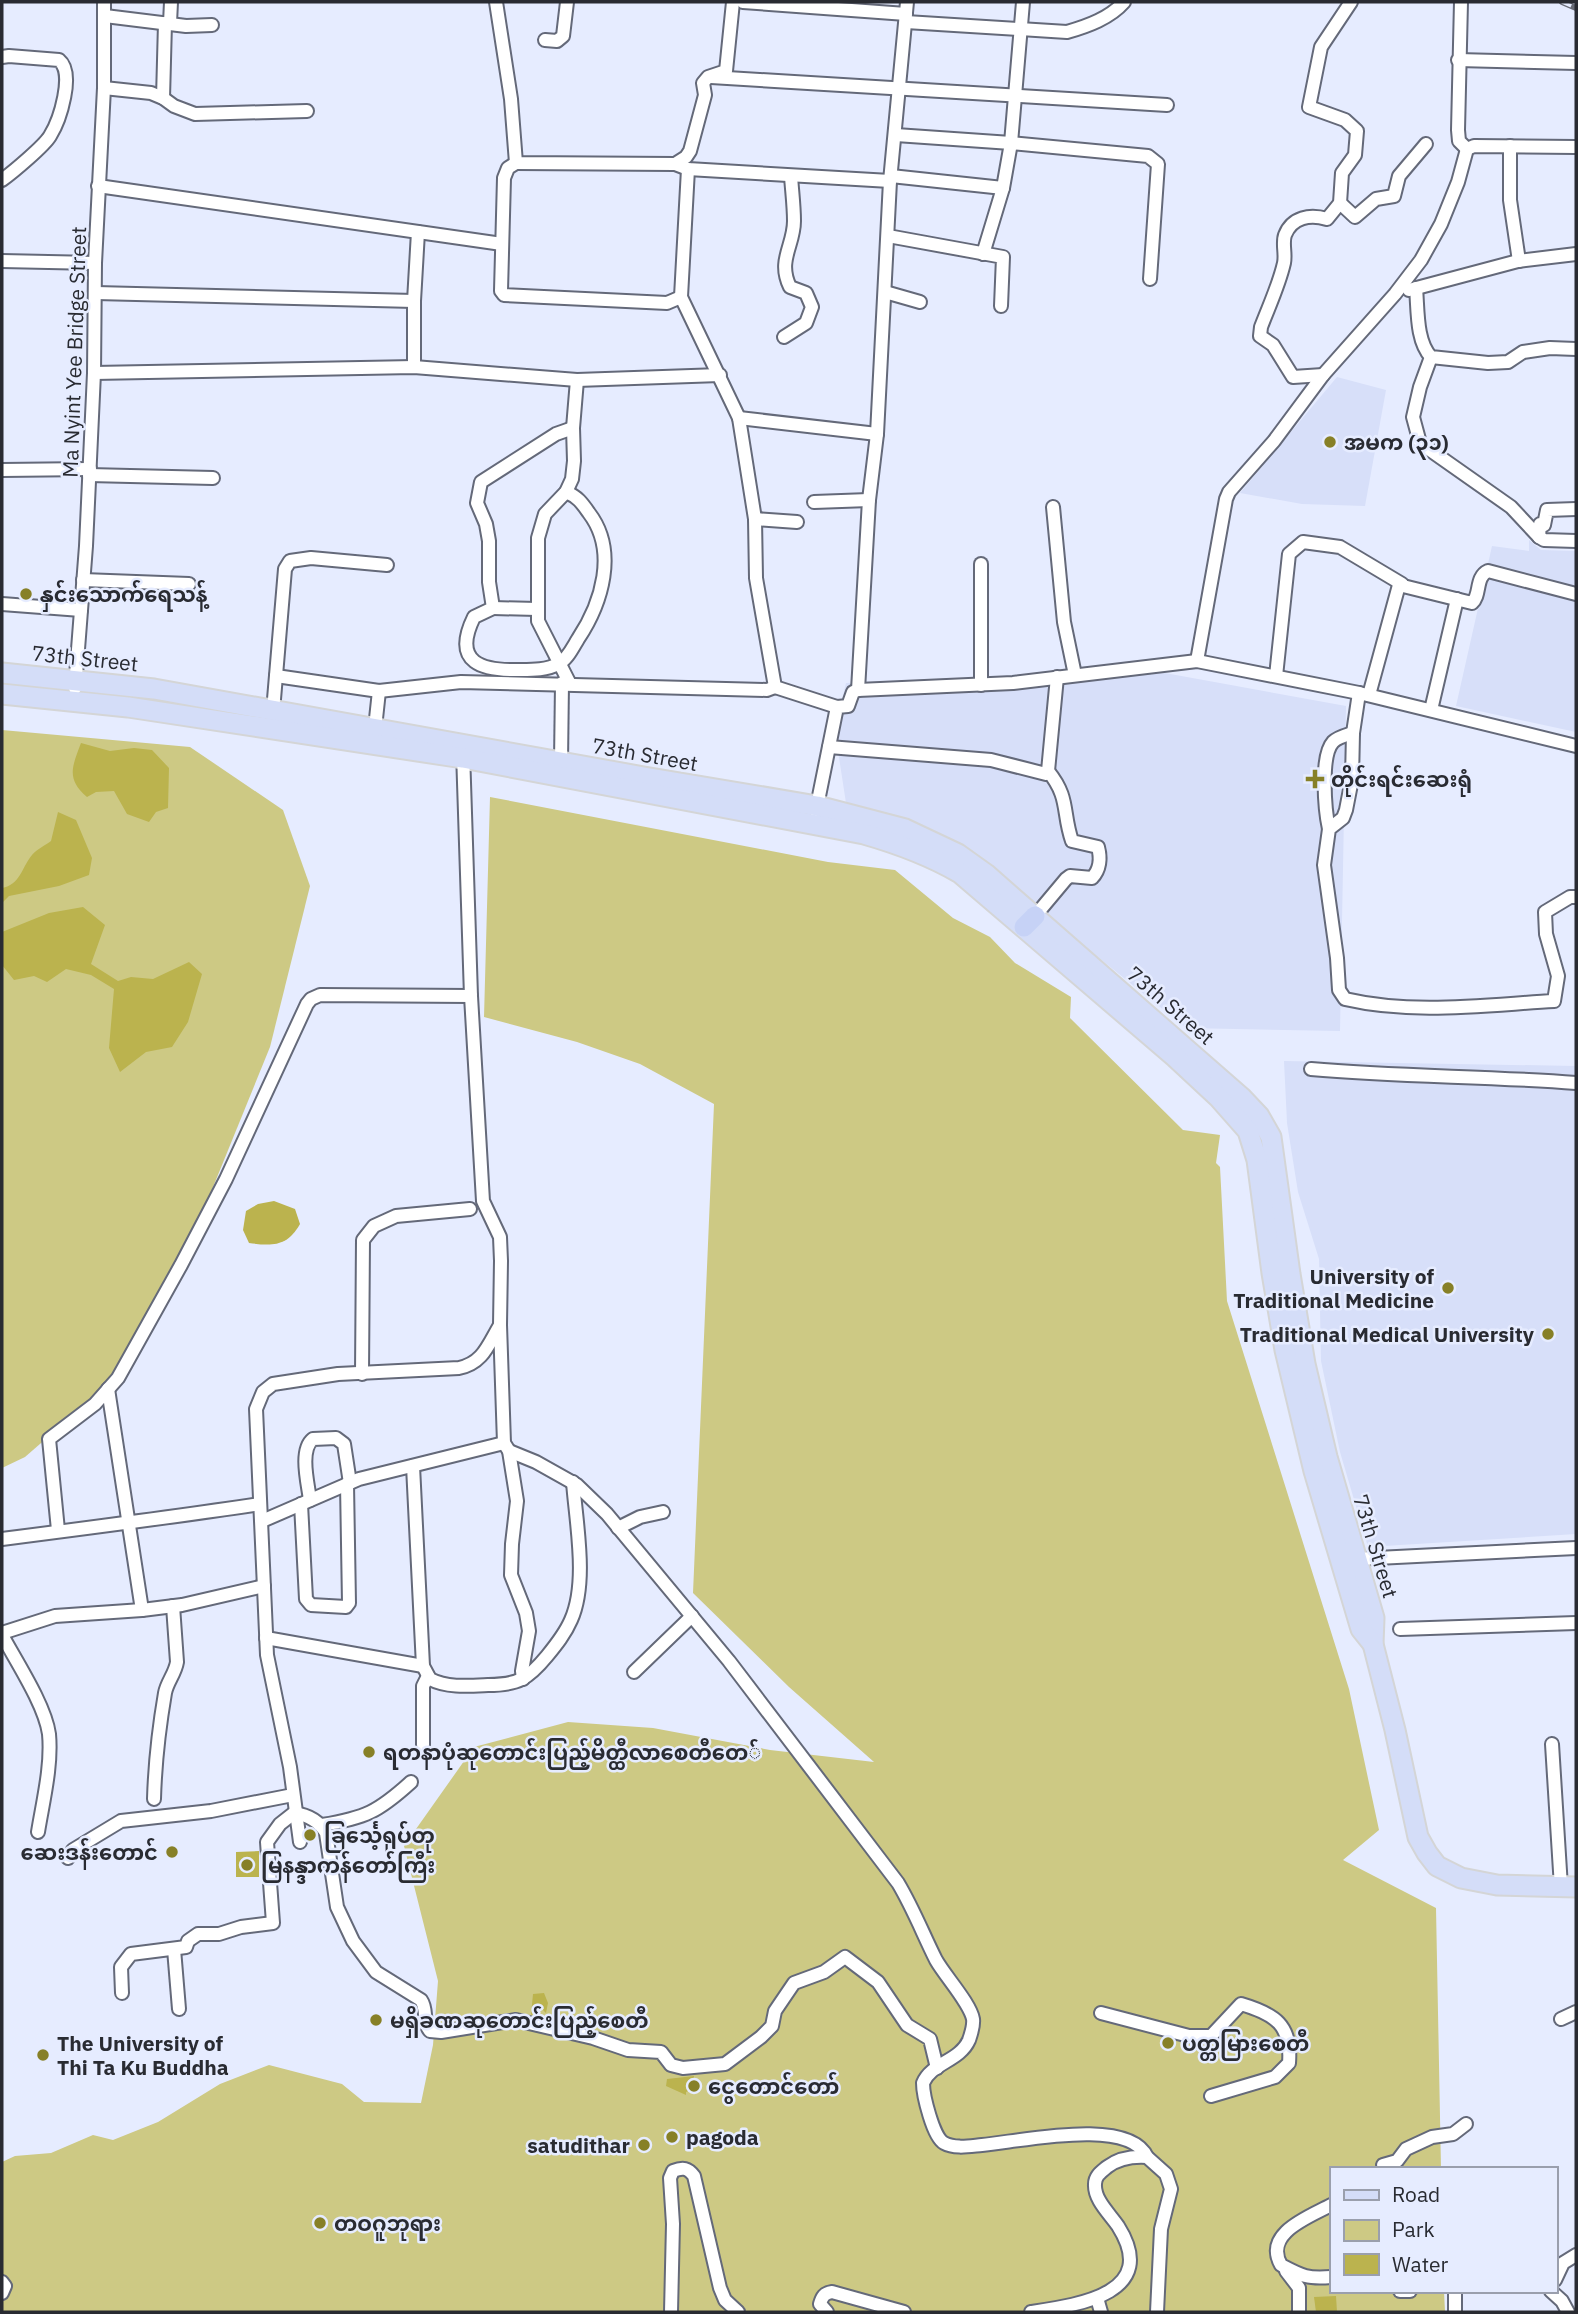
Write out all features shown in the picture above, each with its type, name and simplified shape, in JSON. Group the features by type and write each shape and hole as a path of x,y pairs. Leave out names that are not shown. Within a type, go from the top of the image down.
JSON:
{"main road":[{"name":"73th Street","path":"2,673 154,689 375,728 463,751 905,830 958,854 986,874 1030,921 1218,1097 1248,1131 1257,1160 1285,1350 1314,1471 1361,1629 1373,1644"},
{"name":"73th Street","path":"2,694 128,707 561,762 815,815"},
{"name":"73th Street","path":"1030,921 1242,1098 1267,1128 1276,1162 1290,1274 1306,1364 1327,1457 1374,1618 1373,1644"},
{"path":"1373,1644 1418,1837 1437,1866 1461,1878 1497,1885 1569,1887"}],"street":[{"name":"Ma Nyint Yee Bridge Street","path":"73,702 77,679 90,472 95,262 104,88 104,2"},
{"path":"163,98 167,23 171,2"},
{"path":"496,2 512,99 516,163"},
{"path":"545,40 557,41 563,36 567,2"},
{"path":"675,164 686,158 690,151 705,95 703,83 722,74 727,66 733,2"},
{"path":"743,2 906,13 1021,29 1067,32 1088,26 1116,10 1124,2"},
{"path":"984,254 1003,188 1011,143 1023,2"},
{"path":"1323,375 1293,377 1273,345 1260,336 1285,261 1284,236 1300,218 1315,215 1327,219 1340,202 1342,173 1356,155 1357,131 1345,120 1309,107 1321,47 1351,2"},
{"path":"1461,2 1458,138 1467,149"},
{"path":"858,690 869,500 877,434 891,179 906,13"},
{"path":"105,16 212,25"},
{"path":"2,57 59,60 65,65 68,76 58,118 49,138 2,180"},
{"path":"1458,60 1576,63"},
{"path":"711,77 1167,104"},
{"path":"104,88 151,93 195,114 307,111"},
{"path":"896,135 1011,143 1148,156 1154,159 1158,164 1150,279"},
{"path":"1340,202 1355,217 1376,199 1394,196 1399,176 1426,144"},
{"path":"1467,149 1474,146 1576,147"},
{"path":"1510,146 1510,200 1519,261"},
{"path":"1198,661 1226,499 1233,485 1274,441 1323,375 1395,294 1421,260 1441,224 1458,183 1467,149"},
{"path":"681,297 667,303 504,295 501,291 504,178 508,168 516,163 675,164 688,169 891,179 1003,188"},
{"path":"688,169 681,297 739,418 755,519 756,578 775,687"},
{"path":"784,337 806,323 811,307 806,293 790,287 786,279 786,254 794,223 791,176"},
{"path":"99,186 502,244"},
{"path":"414,367 418,232"},
{"path":"888,236 1003,257 1002,306"},
{"path":"1395,294 1519,261 1576,254"},
{"path":"2,261 95,262"},
{"path":"1416,288 1422,338 1425,351 1431,357 1488,363 1508,362 1523,352 1550,348 1576,349"},
{"path":"886,292 920,302"},
{"path":"96,293 414,301"},
{"path":"1431,357 1413,417 1420,443 1511,507 1539,537 1544,540 1576,541"},
{"path":"94,373 414,367 578,380 720,375"},
{"path":"561,762 566,683 560,664 538,621 538,538 540,524 550,507 566,492 572,479 578,380"},
{"path":"739,418 877,434"},
{"path":"493,608 489,582 489,541 486,524 477,503 481,482 556,435 573,428"},
{"path":"2,470 213,478"},
{"path":"537,609 493,608 474,617 467,636 467,647 474,662 486,669 503,671 539,669 560,664 571,651 597,606 604,573 601,534 578,498 566,492"},
{"path":"814,502 869,500"},
{"path":"1054,507 1064,622 1075,675"},
{"path":"1539,537 1540,524 1544,525 1546,510 1576,509"},
{"path":"755,519 797,522"},
{"path":"1276,676 1289,554 1303,542 1340,547 1402,584 1474,603 1481,577 1488,571 1576,594"},
{"path":"273,711 285,569 290,561 311,558 387,565"},
{"path":"981,564 981,685"},
{"path":"83,580 189,584"},
{"path":"1329,830 1343,818 1346,810 1352,779 1353,733 1397,588 1402,584"},
{"path":"1431,710 1457,599"},
{"path":"2,604 81,610"},
{"path":"276,676 379,691 461,682 766,690 775,687 837,707 848,706 853,692 858,690 981,685 1198,661 1364,694 1576,746"},
{"path":"1030,921 1070,876 1092,878 1096,874 1100,859 1098,847 1072,841 1066,802 1059,785 1048,771 1057,677"},
{"path":"375,728 379,691"},
{"path":"815,815 837,707"},
{"path":"1353,733 1333,742 1329,750 1325,798 1329,830 1325,865 1339,990 1345,999 1423,1008 1465,1008 1554,1001 1558,976 1546,934 1545,912 1570,897 1576,897"},
{"path":"829,747 991,760 1042,774 1048,771"},
{"path":"463,751 471,996 483,1202 500,1237 500,1325 506,1447 517,1501 511,1575 526,1613 529,1631 523,1679"},
{"path":"58,1530 47,1443 95,1404 132,1354 207,1216 311,999 320,995 471,996"},
{"path":"1311,1069 1377,1075 1576,1083"},
{"path":"362,1374 363,1240 374,1226 396,1216 470,1209"},
{"path":"300,1842 281,1716 267,1655 256,1409 263,1392 273,1384 338,1374 472,1365 484,1353 500,1325"},
{"path":"108,1389 142,1610"},
{"path":"336,1438 344,1444 349,1483 349,1603 346,1607 312,1605 306,1599 305,1502 309,1442 313,1439 336,1438"},
{"path":"262,1521 349,1483 413,1465 506,1447 573,1482 594,1500 729,1661 884,1863 910,1903 936,1960 967,2006 973,2023 967,2044 960,2053 927,2074 922,2087 935,2130 943,2142 968,2146 1076,2134 1100,2136 1132,2141 1141,2146 1147,2157 1166,2174 1171,2189 1161,2229 1157,2312"},
{"path":"413,1465 425,1671 423,1745"},
{"path":"267,1638 425,1671 434,1682 453,1685 503,1685 523,1679 537,1668 563,1636 574,1612 579,1571 573,1482"},
{"path":"2,1539 261,1504"},
{"path":"618,1528 640,1517 663,1512"},
{"path":"1357,1559 1576,1548"},
{"path":"38,1832 48,1766 49,1732 29,1684 2,1634 55,1616 173,1606 264,1586"},
{"path":"154,1799 165,1689 176,1670 177,1662 173,1606"},
{"path":"634,1672 692,1616"},
{"path":"1401,1629 1576,1623"},
{"path":"1552,1744 1569,1887"},
{"path":"322,1825 355,1820 376,1810 411,1782"},
{"path":"68,1858 73,1850 121,1821 211,1811 293,1795"},
{"path":"122,1993 121,1967 131,1954 186,1947 188,1941 198,1934 219,1934 241,1927 273,1923 267,1842 280,1824 295,1813 322,1825 326,1833 337,1908 344,1926 376,1972 421,2000 425,2006 426,2026 430,2031 441,2032 516,2020 593,2038 628,2050 661,2052 671,2065 683,2068 725,2064 772,2026 775,2011 794,1983 824,1972 845,1956 878,1982 907,2025 930,2039 937,2068"},
{"path":"174,1949 179,2009"},
{"path":"1101,2013 1189,2036 1211,2036 1241,2004 1261,2010 1278,2021 1290,2047 1289,2063 1275,2077 1211,2096"},
{"path":"1561,2019 1576,2012"},
{"path":"1384,2167 1397,2161 1406,2149 1432,2137 1453,2134 1466,2124"},
{"path":"1031,2312 1072,2308 1119,2287 1124,2280 1129,2259 1122,2234 1096,2194 1095,2181 1097,2175 1117,2160 1147,2157"},
{"path":"671,2312 673,2224 670,2178 673,2171 681,2168 689,2170 694,2176 720,2288 725,2300 738,2312"},
{"path":"1299,2312 1299,2287 1281,2265 1277,2255 1279,2239 1291,2228 1330,2206"},
{"path":"1557,2276 1563,2263 1576,2255"},
{"path":"1281,2265 1306,2278 1330,2277"},
{"path":"2,2282 5,2286 2,2293"},
{"path":"827,2312 820,2304 827,2292 861,2298 904,2312"},
{"path":"1455,2293 1455,2312"},
{"path":"1553,2293 1568,2312"},
{"path":"1097,2298 1101,2312"}],"shaded area":[{"name":"အမက (၃၁)","path":"1337,377 1386,390 1365,506 1302,504 1240,493"},
{"path":"1529,540 1541,550 1576,551 1576,732 1456,706 1492,546 1529,551"},
{"path":"1154,671 1346,706 1340,1031 1186,1028 975,858 846,803 838,751 840,709 846,683"},
{"name":"University of Traditional Medicine","path":"1284,1061 1576,1066 1576,1534 1368,1547 1340,1452 1321,1361 1319,1259 1298,1192 1287,1123"}],"green space":[{"path":"2,730 190,747 283,810 310,886 270,1047 200,1219 117,1377 25,1457 2,1468"},
{"path":"490,797 828,862 895,870 953,918 990,937 1015,963 1071,997 1070,1018 1183,1130 1220,1135 1216,1163 1220,1167 1227,1301 1349,1689 1379,1830 1343,1860 1436,1908 1441,2167 1330,2167 1330,2293 1444,2293 1445,2312 2,2312 2,2162 15,2156 51,2153 93,2135 113,2140 158,2122 220,2084 269,2065 342,2084 364,2102 421,2103 433,2045 438,1981 404,1846 474,1747 568,1722 653,1728 770,1750 874,1762 789,1687 693,1593 714,1104 640,1064 577,1042 484,1017"}],"water":[{"path":"81,743 110,751 134,748 152,750 169,768 168,808 156,812 149,822 127,814 114,791 96,792 87,797 76,784 73,772"},
{"path":"58,812 76,820 92,858 89,875 59,886 9,896 2,903 2,888 13,883 32,855 51,841"},
{"path":"83,907 105,925 91,964 118,981 131,977 153,979 189,962 202,974 188,1022 172,1047 146,1052 120,1072 109,1048 114,989 91,975 66,969 47,982 34,976 14,980 2,965 2,932 49,913"},
{"path":"274,1201 295,1209 300,1224 284,1241 265,1245 249,1243 243,1230 246,1211 258,1204"},
{"name":"မြနန္ဒာကန်တော်ကြီး","path":"259,1851 259,1877 236,1877 236,1852"},
{"path":"544,1993 548,2003 546,2013 543,2010 531,2015 533,1994"},
{"path":"694,2076 693,2089 686,2092 686,2095 666,2086 667,2079"},
{"path":"1336,2296 1337,2312 1316,2312 1314,2297"}],"railway":[{"path":"1562,2 1576,8"}],"place":[{"name":"အမက (၃၁)","path":"1330,442"},
{"name":"နှင်းသောက်ရေသန့်","path":"26,594"},
{"name":"တိုင်းရင်းဆေးရုံ","path":"1315,779"},
{"name":"University of Traditional Medicine","path":"1448,1288"},
{"name":"Traditional Medical University","path":"1548,1334"},
{"name":"ရတနာပုံဆုတောင်းပြည့်မိတ္ထီလာစေတီတေ်","path":"369,1752"},
{"name":"ခြင်္သေ့ရုပ်တု","path":"310,1835"},
{"name":"ဆေးဒန်းတောင်","path":"172,1852"},
{"name":"မြနန္ဒာကန်တော်ကြီး","path":"247,1865"},
{"name":"မရှိခဏဆုတောင်းပြည့်စေတီ","path":"376,2020"},
{"name":"ပတ္တမြားစေတီ","path":"1168,2043"},
{"name":"The University of Thi Ta Ku Buddha","path":"43,2055"},
{"name":"ငွေတောင်တော်","path":"694,2086"},
{"name":"pagoda","path":"672,2137"},
{"name":"satudithar","path":"644,2145"},
{"name":"တဝဂူဘုရား","path":"320,2223"}]}
